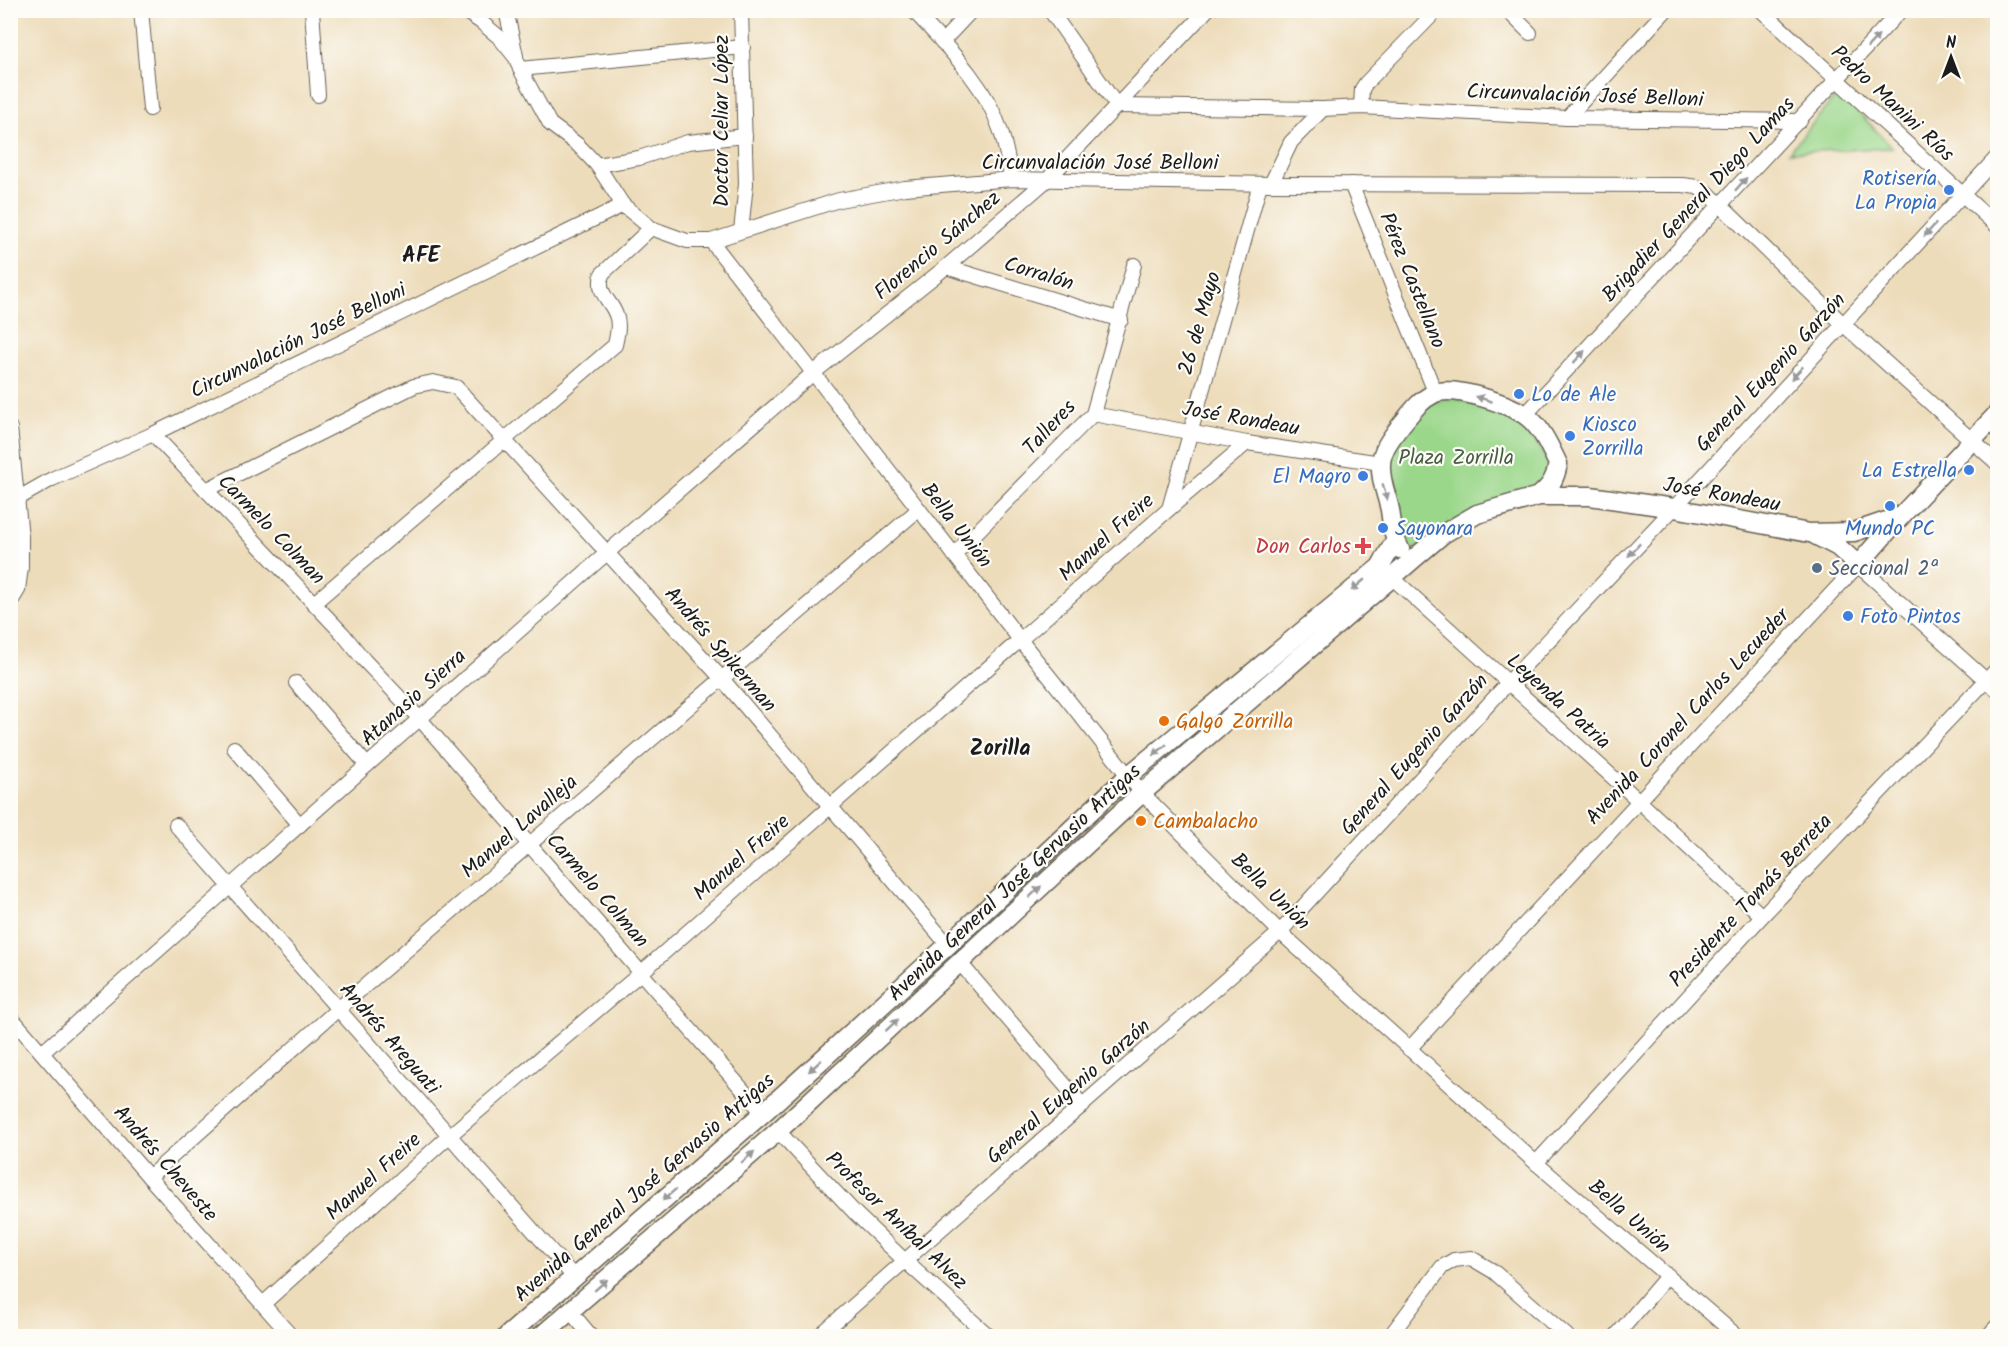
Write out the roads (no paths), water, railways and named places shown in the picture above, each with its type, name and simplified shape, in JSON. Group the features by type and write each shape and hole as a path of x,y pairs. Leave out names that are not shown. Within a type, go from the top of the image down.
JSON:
{"main road":[{"path":"1417,556 1404,554 1395,541 1382,480 1381,463 1386,446 1417,404 1436,392 1459,392 1508,407 1525,415"},
{"name":"Avenida Coronel Carlos Lecueder","path":"1858,565 1998,413"},
{"name":"José Rondeau","path":"1525,415 1543,436 1570,484 1590,496"},
{"path":"1539,496 1550,487 1555,479 1558,464"},
{"name":"José Rondeau","path":"1539,496 1590,496 1674,508 1809,533 1854,532 1901,516"},
{"name":"Avenida General José Gervasio Artigas","path":"507,1336 763,1113 948,945 1128,776 1386,573 1417,556 1443,534 1477,514 1539,496"},
{"name":"José Rondeau","path":"1809,533 1838,547 1858,565"},
{"name":"Avenida General José Gervasio Artigas","path":"541,1336 778,1131 1142,792 1386,573 1395,541"}],"street":[{"path":"141,10 150,109"},
{"path":"312,10 318,95"},
{"path":"463,10 499,37 518,63 550,124 578,145 597,165 623,205"},
{"path":"506,10 518,63"},
{"name":"Doctor Celiar López","path":"741,10 746,184 741,231"},
{"path":"913,10 958,58 988,102 1000,129 1012,179"},
{"path":"942,42 972,10"},
{"path":"1050,10 1117,106"},
{"name":"Florencio Sánchez","path":"813,374 946,267 1048,179 1207,10"},
{"path":"1361,107 1362,89 1366,83 1437,10"},
{"path":"1507,10 1530,33"},
{"path":"1567,118 1666,10"},
{"name":"Pedro Manini Ríos","path":"1761,10 1998,227"},
{"name":"Brigadier General Diego Lamas","path":"1525,415 1901,10"},
{"path":"518,63 743,48"},
{"name":"Circunvalación José Belloni","path":"1117,106 1323,109 1361,107 1567,118 1800,121"},
{"name":"26 de Mayo","path":"1169,509 1265,184 1291,142 1323,109"},
{"path":"597,165 639,158 688,142 745,136"},
{"name":"General Eugenio Garzón","path":"819,1336 1280,932 1998,156"},
{"name":"Circunvalación José Belloni","path":"17,499 52,480 153,434 623,205 651,228 687,241 711,241 839,200 905,188 1012,179 1265,184 1683,184 1697,187 1709,194 1843,324 1998,464"},
{"name":"Pérez Castellano","path":"1351,184 1436,392"},
{"path":"314,603 615,345 618,333 616,315 607,302 600,284 602,274 651,228"},
{"name":"Bella Unión","path":"711,241 1020,641 1142,792 1280,932 1536,1163 1737,1336"},
{"name":"Talleres","path":"954,555 1093,414 1121,320 1134,265"},
{"name":"Corralón","path":"946,267 1121,320"},
{"name":"Atanasio Sierra","path":"43,1052 608,552 813,374"},
{"name":"Andrés Spikerman","path":"206,490 414,386 433,382 456,387 723,680 948,945"},
{"name":"José Rondeau","path":"1093,414 1247,443 1381,463"},
{"path":"10,428 21,567 18,590 10,603"},
{"name":"Carmelo Colman","path":"153,434 314,603 420,719 763,1113"},
{"name":"Manuel Freire","path":"263,1304 448,1136 642,972 1247,443"},
{"name":"Manuel Lavalleja","path":"149,1177 338,1010 723,680 918,509"},
{"path":"1858,565 1998,691"},
{"name":"Avenida Coronel Carlos Lecueder","path":"1409,1049 1858,565"},
{"name":"Leyenda Patria","path":"1386,573 1639,801 1762,916"},
{"name":"Presidente Tomás Berreta","path":"1536,1163 1762,916 1998,668"},
{"path":"296,683 368,765"},
{"path":"234,748 300,825"},
{"name":"Andrés Areguati","path":"176,825 575,1278"},
{"path":"960,963 1083,1106"},
{"name":"Andrés Cheveste","path":"10,1016 291,1336"},
{"name":"Profesor Aníbal Alvez","path":"778,1131 856,1214 989,1336"},
{"path":"1395,1335 1442,1267 1454,1260 1471,1258 1493,1271 1567,1336"},
{"path":"1616,1336 1668,1275"},
{"path":"570,1311 591,1336"},
{"path":"1988,1336 1998,1325"}],"place":[{"name":"Rotisería La Propia","path":"1949,190"},
{"name":"Lo de Ale","path":"1519,394"},
{"name":"Kiosco Zorrilla","path":"1570,436"},
{"name":"La Estrella","path":"1969,470"},
{"name":"El Magro","path":"1363,476"},
{"name":"Mundo PC","path":"1890,506"},
{"name":"Sayonara","path":"1383,528"},
{"name":"Don Carlos","path":"1363,546"},
{"name":"Seccional 2ª","path":"1817,568"},
{"name":"Foto Pintos","path":"1848,616"},
{"name":"Galgo Zorrilla","path":"1164,721"},
{"name":"Cambalacho","path":"1141,821"}],"district":[{"name":"AFE","path":"421,254"},
{"name":"Zorilla","path":"1000,747"}],"park label":[{"name":"Plaza Zorrilla","path":"1456,457"}]}
